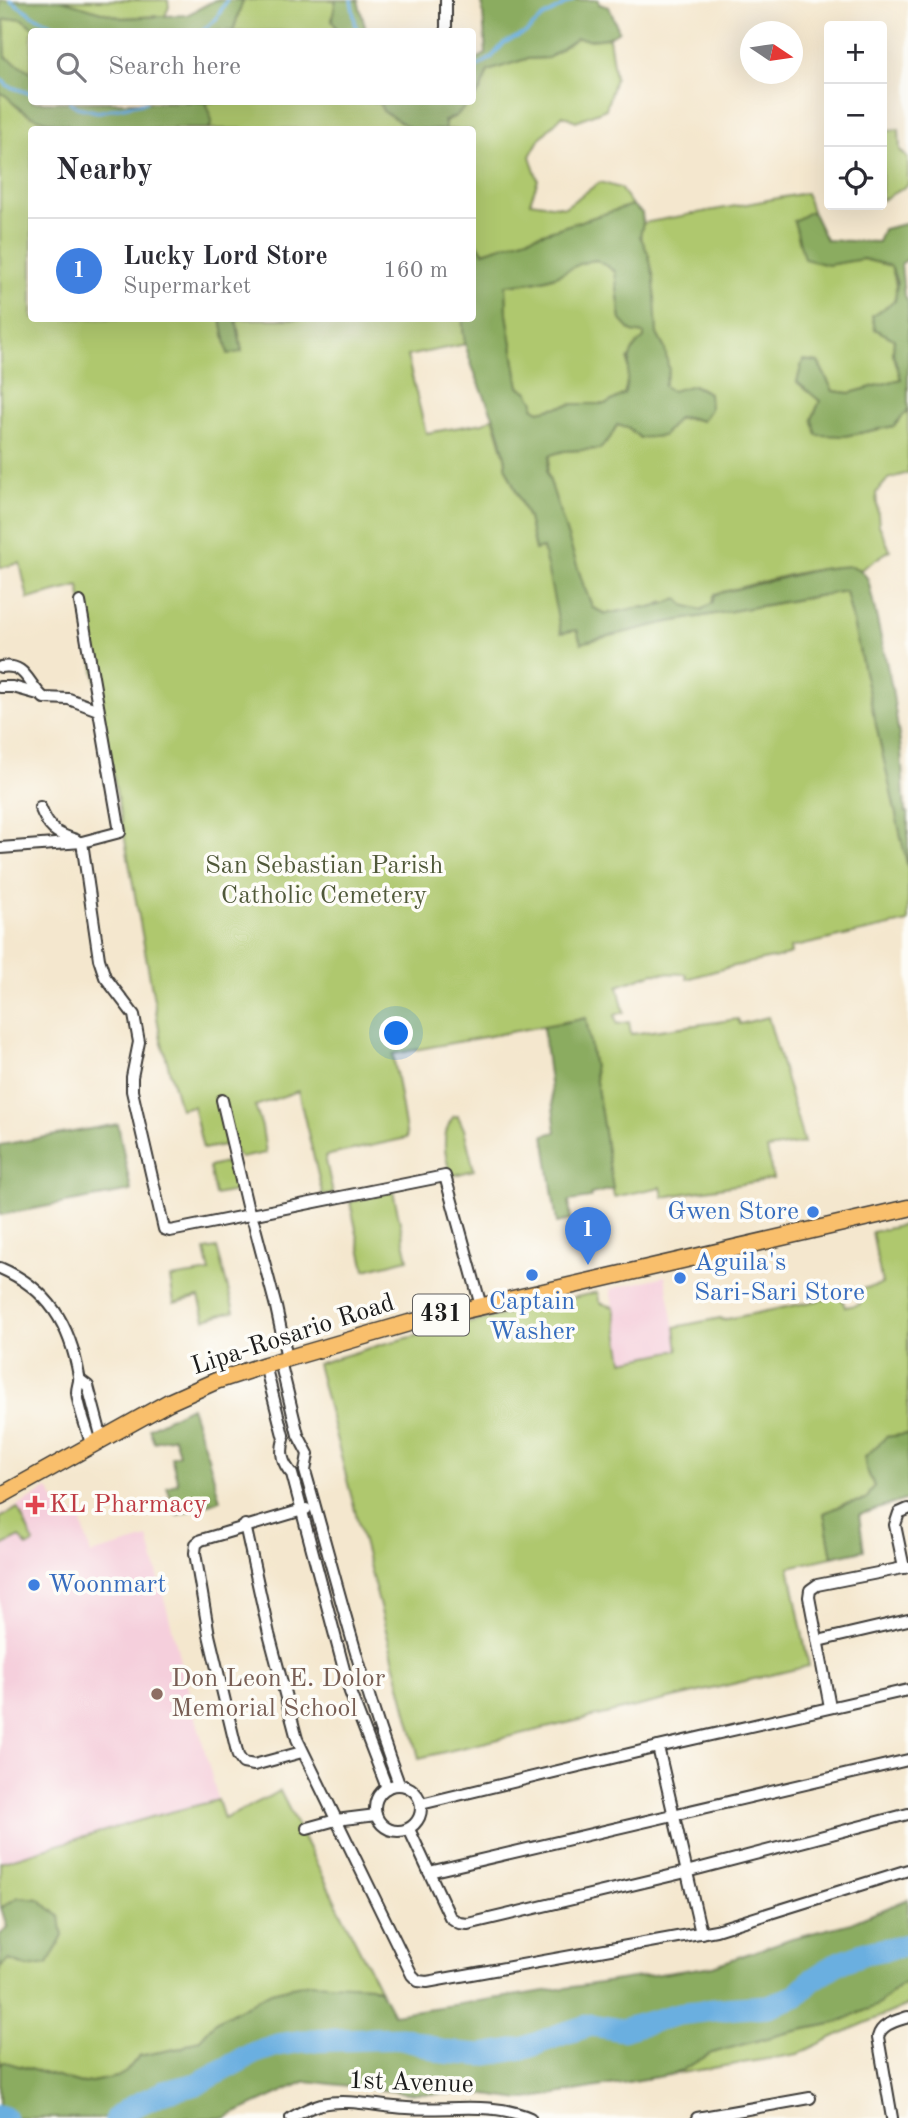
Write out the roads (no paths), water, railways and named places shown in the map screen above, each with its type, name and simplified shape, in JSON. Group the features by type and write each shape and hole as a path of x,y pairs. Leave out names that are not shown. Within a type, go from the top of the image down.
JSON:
{"main road":[{"name":"Lipa-Rosario Road","path":"0,1496 158,1408 216,1381 277,1361 374,1332 481,1306 908,1208"}],"street":[{"path":"446,0 446,28"},
{"path":"0,848 82,842 120,832 80,602"},
{"path":"1,667 21,669 38,694"},
{"path":"0,687 13,687 44,698 69,699 98,710"},
{"path":"40,807 53,831 82,842"},
{"path":"82,842 100,959 106,977 134,1015 139,1042 132,1091 163,1229 170,1231 445,1176 481,1306"},
{"path":"222,1100 276,1307 283,1460 292,1474 350,1692 387,1788"},
{"path":"0,1268 26,1283 53,1307 68,1332 80,1380 88,1387 97,1441"},
{"path":"277,1361 298,1435 308,1454 305,1471 366,1689 399,1784"},
{"path":"284,1439 298,1435"},
{"path":"292,1474 305,1471"},
{"path":"302,1752 254,1765 243,1763 238,1756 209,1635 195,1548 201,1539 315,1507"},
{"path":"830,1706 809,1597 810,1590 813,1587 906,1568 895,1525 899,1513 908,1509"},
{"path":"245,1525 287,1707 302,1752 412,1975 422,1982 701,1933 908,1870"},
{"path":"818,1641 908,1620"},
{"path":"421,1804 830,1706 908,1691"},
{"path":"658,1746 701,1933"},
{"path":"429,1872 908,1760"},
{"path":"399,1784 416,1793 421,1804 420,1816 414,1826 396,1831 389,1830 379,1821 376,1802 387,1788 399,1784"},
{"path":"408,1829 450,1917 456,1922 468,1924 686,1872 908,1814"},
{"path":"307,1828 337,1820 376,1815"},
{"path":"892,2118 878,2037 881,2028 908,2017"},
{"path":"696,2118 810,2098"},
{"name":"1st Avenue","path":"292,2118 321,2104 336,2102 419,2109 472,2107 513,2112 530,2118"}],"waterway":[{"path":"10,0 34,16 61,28"},
{"path":"206,28 216,19 227,0"},
{"path":"351,0 356,28"},
{"path":"476,67 491,58 504,43 527,32 542,18 573,0"},
{"path":"0,78 8,86 28,93"},
{"path":"74,105 98,112 132,105"},
{"path":"116,2118 130,2108 164,2092 197,2084 254,2053 277,2045 303,2041 402,2038 443,2052 482,2055 525,2048 591,2025 622,2030 678,2014 768,2006 796,1996 812,1980 838,1963 865,1953 908,1945"},
{"path":"0,2116 5,2118"}],"place":[{"name":"Gwen Store","path":"813,1212"},
{"name":"Lucky Lord Store","path":"588,1265"},
{"name":"Captain Washer","path":"532,1275"},
{"name":"Aguila's Sari-Sari Store","path":"680,1278"},
{"name":"KL Pharmacy","path":"35,1505"},
{"name":"Woonmart","path":"34,1585"},
{"name":"Don Leon E. Dolor Memorial School","path":"157,1694"}],"park label":[{"name":"San Sebastian Parish Catholic Cemetery","path":"324,881"}]}
